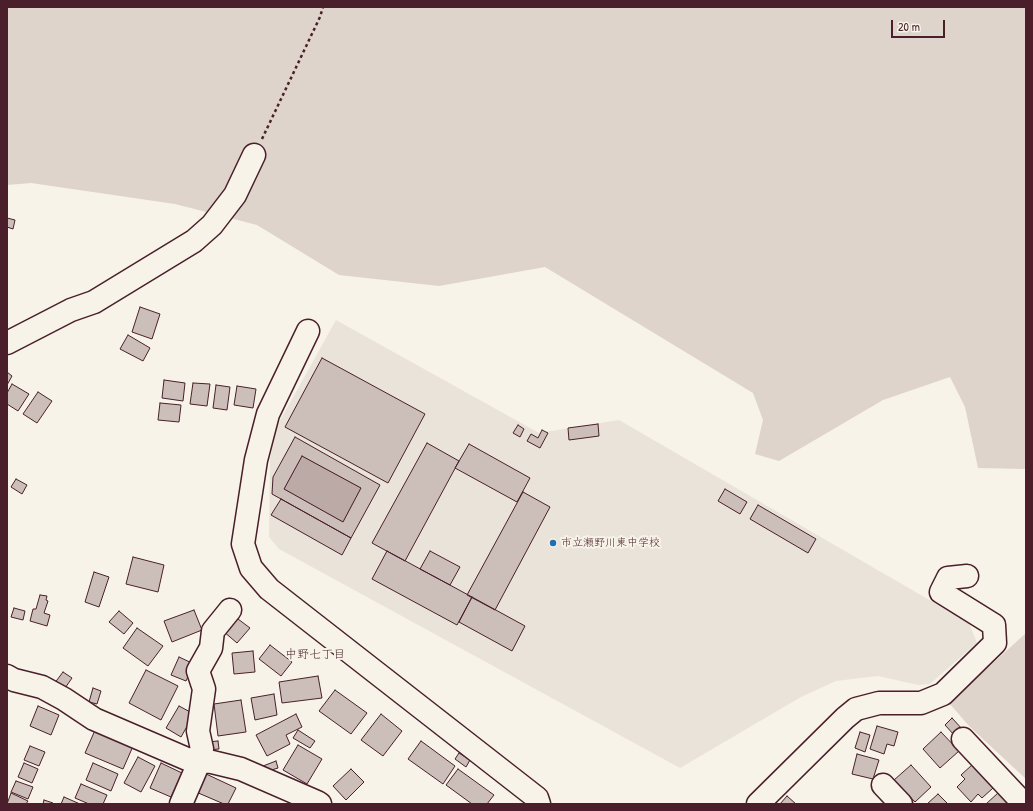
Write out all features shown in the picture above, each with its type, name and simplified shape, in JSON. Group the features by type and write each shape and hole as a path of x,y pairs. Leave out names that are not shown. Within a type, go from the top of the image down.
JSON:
{"street":[{"path":"7,343 71,310 94,302 194,241 212,224 235,195 254,155"},
{"path":"308,331 268,414 256,460 243,544 251,568 269,589 537,798 540,804"},
{"path":"758,804 856,709 880,703 921,703 943,694 995,643 994,625 941,592 948,578 967,576"},
{"path":"181,804 200,760 202,749 198,731 204,689 198,671 211,648 213,631 230,610"},
{"path":"7,676 14,680 42,687 64,699 94,719 187,758 241,769 320,804"},
{"path":"963,739 1024,804"},
{"path":"883,785 901,804"}],"path":[{"path":"254,155 320,17 323,7"}],"shaded area":[{"path":"7,7 1026,7 1026,468 978,468 965,407 950,377 883,400 779,461 755,454 763,420 753,393 545,267 439,286 339,275 257,225 175,204 31,183 7,185"},
{"name":"市立瀬野川東中学校","path":"336,320 539,433 619,420 969,623 977,643 930,684 918,685 878,676 836,681 801,697 680,768 279,549 269,537 270,459 277,426"},
{"path":"302,456 361,488 343,522 284,489"},
{"path":"1026,633 1026,779 970,727 949,703"}],"building":[{"path":"7,218 15,220 13,229 7,227"},
{"path":"140,307 160,314 152,339 132,332"},
{"path":"128,335 150,348 143,361 120,349"},
{"path":"322,358 425,414 388,483 285,427"},
{"path":"7,372 12,376 7,385"},
{"path":"164,380 185,383 183,401 162,398"},
{"path":"193,383 210,384 207,406 190,404"},
{"path":"12,384 29,394 18,411 7,404 7,393"},
{"path":"216,385 230,387 227,410 213,408"},
{"path":"237,386 256,389 253,408 234,405"},
{"path":"38,392 52,401 37,423 23,414"},
{"path":"160,403 181,405 179,422 158,420"},
{"path":"598,424 599,436 569,440 568,428"},
{"path":"518,425 524,429 520,437 513,433"},
{"path":"542,430 548,433 540,448 527,441 531,434 538,438"},
{"path":"295,437 380,485 351,538 272,494 273,477","holes":["302,456 361,488 343,522 284,489"]},
{"path":"427,443 459,461 405,561 372,543"},
{"path":"469,444 530,478 517,502 455,468"},
{"path":"16,479 27,485 22,494 11,487"},
{"path":"725,489 747,502 740,514 718,501"},
{"path":"523,492 550,507 495,610 467,595"},
{"path":"281,499 351,538 342,555 271,515"},
{"path":"758,505 816,539 808,553 750,519"},
{"path":"387,551 472,597 457,625 372,579"},
{"path":"430,551 460,567 450,585 420,569"},
{"path":"133,557 164,565 158,592 126,584"},
{"path":"94,572 109,577 99,607 85,602"},
{"path":"40,595 47,596 46,600 48,601 44,613 50,615 47,626 30,621 33,609 36,609"},
{"path":"472,597 525,626 512,651 459,622"},
{"path":"14,608 25,611 23,620 11,617"},
{"path":"194,610 202,630 172,642 164,621"},
{"path":"119,611 133,623 124,634 109,622"},
{"path":"234,616 250,628 237,643 223,631"},
{"path":"137,628 163,646 148,666 123,648"},
{"path":"270,645 292,662 281,676 259,659"},
{"path":"253,651 255,672 234,674 232,653"},
{"path":"179,657 194,664 186,681 171,675"},
{"path":"146,670 178,686 161,720 129,703"},
{"path":"63,672 72,678 63,691 54,684"},
{"path":"318,676 322,698 282,703 279,682"},
{"path":"93,688 101,691 97,704 89,702"},
{"path":"335,690 367,713 351,734 319,711"},
{"path":"274,694 277,715 255,720 251,698"},
{"path":"241,700 246,732 218,736 214,704"},
{"path":"38,706 59,715 51,735 30,726"},
{"path":"179,706 194,714 181,737 166,728"},
{"path":"296,714 302,727 286,735 290,744 267,756 256,735"},
{"path":"381,714 402,731 383,756 361,740"},
{"path":"952,718 963,730 955,736 945,725"},
{"path":"877,726 898,732 894,746 887,744 884,754 870,749"},
{"path":"96,728 134,744 123,769 85,753"},
{"path":"298,730 315,741 310,748 293,738"},
{"path":"860,732 870,735 865,752 855,748"},
{"path":"941,732 959,751 940,768 923,749"},
{"path":"218,741 219,749 208,750 207,742"},
{"path":"421,741 455,766 443,784 408,759"},
{"path":"298,745 322,759 307,784 283,770"},
{"path":"30,746 45,752 39,766 24,760"},
{"path":"459,753 470,760 466,767 455,759"},
{"path":"857,754 879,760 873,779 852,774"},
{"path":"138,757 155,766 141,792 124,783"},
{"path":"276,761 278,768 265,772 263,766"},
{"path":"24,763 38,769 32,783 18,777"},
{"path":"93,763 118,774 111,791 86,780"},
{"path":"161,763 182,773 171,797 150,788"},
{"path":"911,765 931,787 915,802 894,780"},
{"path":"972,765 993,788 982,798 978,794 971,802 957,787 965,779 961,775"},
{"path":"351,769 364,782 346,800 333,786"},
{"path":"458,769 494,795 487,804 472,804 446,785"},
{"path":"204,773 236,788 228,804 224,804 196,792"},
{"path":"16,781 33,787 28,799 11,792"},
{"path":"81,784 107,795 103,804 89,804 75,798"},
{"path":"11,793 28,801 26,804 7,804"},
{"path":"998,793 1009,804 986,804"},
{"path":"938,794 948,804 927,804"},
{"path":"787,796 796,804 780,804"},
{"path":"64,797 80,804 61,804"},
{"path":"44,800 53,803 53,804 43,804"}],"place":[{"name":"市立瀬野川東中学校","path":"553,543"}],"district":[{"name":"中野七丁目","path":"315,655"}]}
